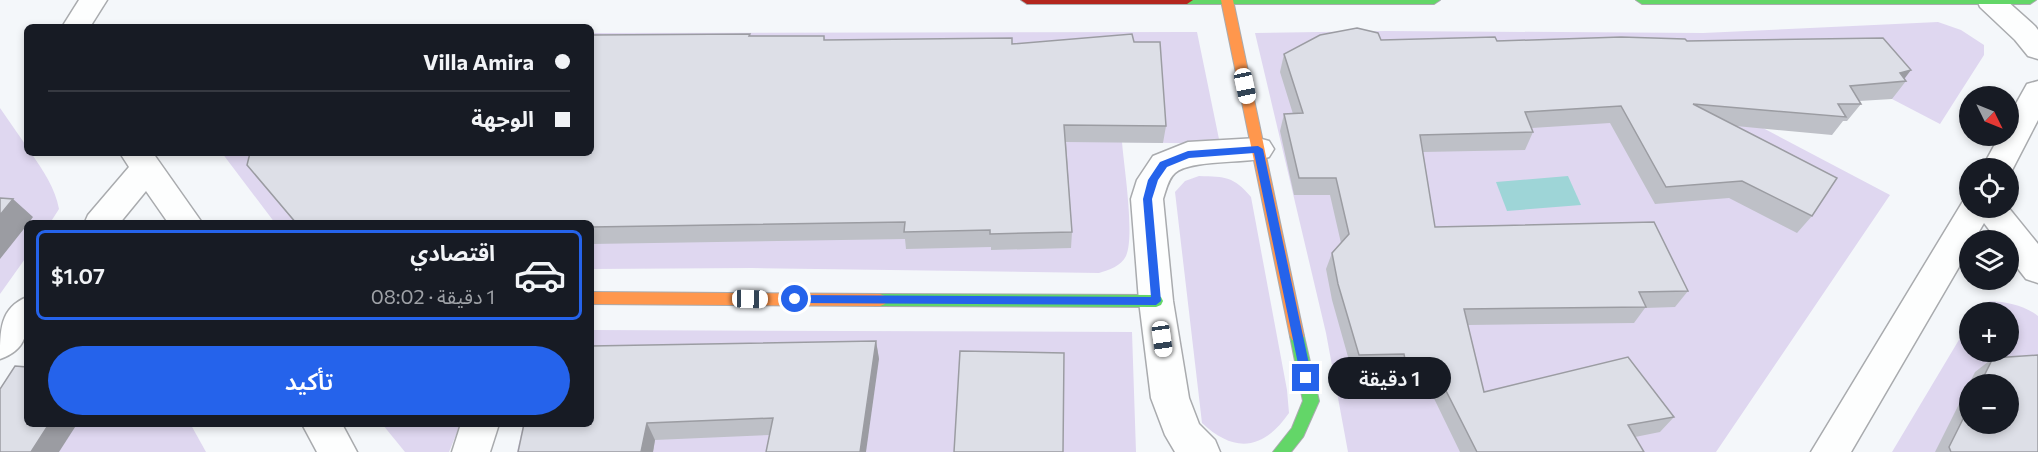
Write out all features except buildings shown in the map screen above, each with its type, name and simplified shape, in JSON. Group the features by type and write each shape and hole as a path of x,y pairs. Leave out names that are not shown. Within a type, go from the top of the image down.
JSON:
{"street":[{"path":"78,24 93,0"},
{"path":"1027,0 1434,0"},
{"path":"1227,0 1311,401 1298,432 1281,452"},
{"path":"1642,0 1990,2 2030,0"},
{"path":"1990,2 2025,33 2038,49"},
{"path":"2003,158 2038,90"},
{"path":"1201,452 1184,435 1170,398 1156,301 1148,199 1153,180 1164,164 1188,154 1258,149"},
{"path":"103,220 141,161 184,220"},
{"path":"1830,452 1970,218"},
{"path":"1999,218 2038,269"},
{"path":"594,297 1156,301"},
{"path":"0,344 24,315"},
{"path":"323,427 338,452"},
{"path":"471,452 479,427"}],"shaded area":[{"path":"1938,22 1961,30 1984,45 1984,55 1964,86 1959,86 1959,94 1940,124 1892,99 1728,58 1763,128 1890,195 1716,452 1348,452 1326,333 1255,33 1386,31 1703,33"},
{"path":"1197,32 1220,144 1122,142 1129,218 1128,246 1126,256 1118,265 1099,273 752,268 594,269 594,220 273,220 224,156 594,156 594,33"},
{"path":"0,108 24,143 24,156 33,156 44,173 55,194 59,209 52,220 24,220 24,260 0,294"},
{"path":"1199,176 1234,181 1251,197 1287,390 1289,413 1279,426 1258,441 1236,443 1225,439 1202,423 1175,192 1185,181"},
{"path":"2019,306 2038,316 2038,452 1892,452 1959,340 1959,362 2019,362"},
{"path":"594,330 1132,332 1136,452 517,452 523,427 594,427"},
{"path":"24,427 192,427 206,452 0,452"},
{"path":"385,427 459,427 449,452 405,452"}],"water":[{"path":"1568,176 1581,205 1507,211 1496,182"}],"traffic: fast":[{"path":"1187,0 1434,0"},
{"path":"1642,0 2030,0"},
{"path":"880,300 1156,301"},
{"path":"1281,452 1298,432 1311,401 1297,336"}],"traffic: slow":[{"path":"1227,0 1297,336"},
{"path":"594,298 880,300"}],"traffic: jam":[{"path":"1027,0 1187,0"}],"route":[{"path":"795,299 1156,301 1148,199 1153,180 1164,164 1188,154 1258,149 1306,378"}]}
